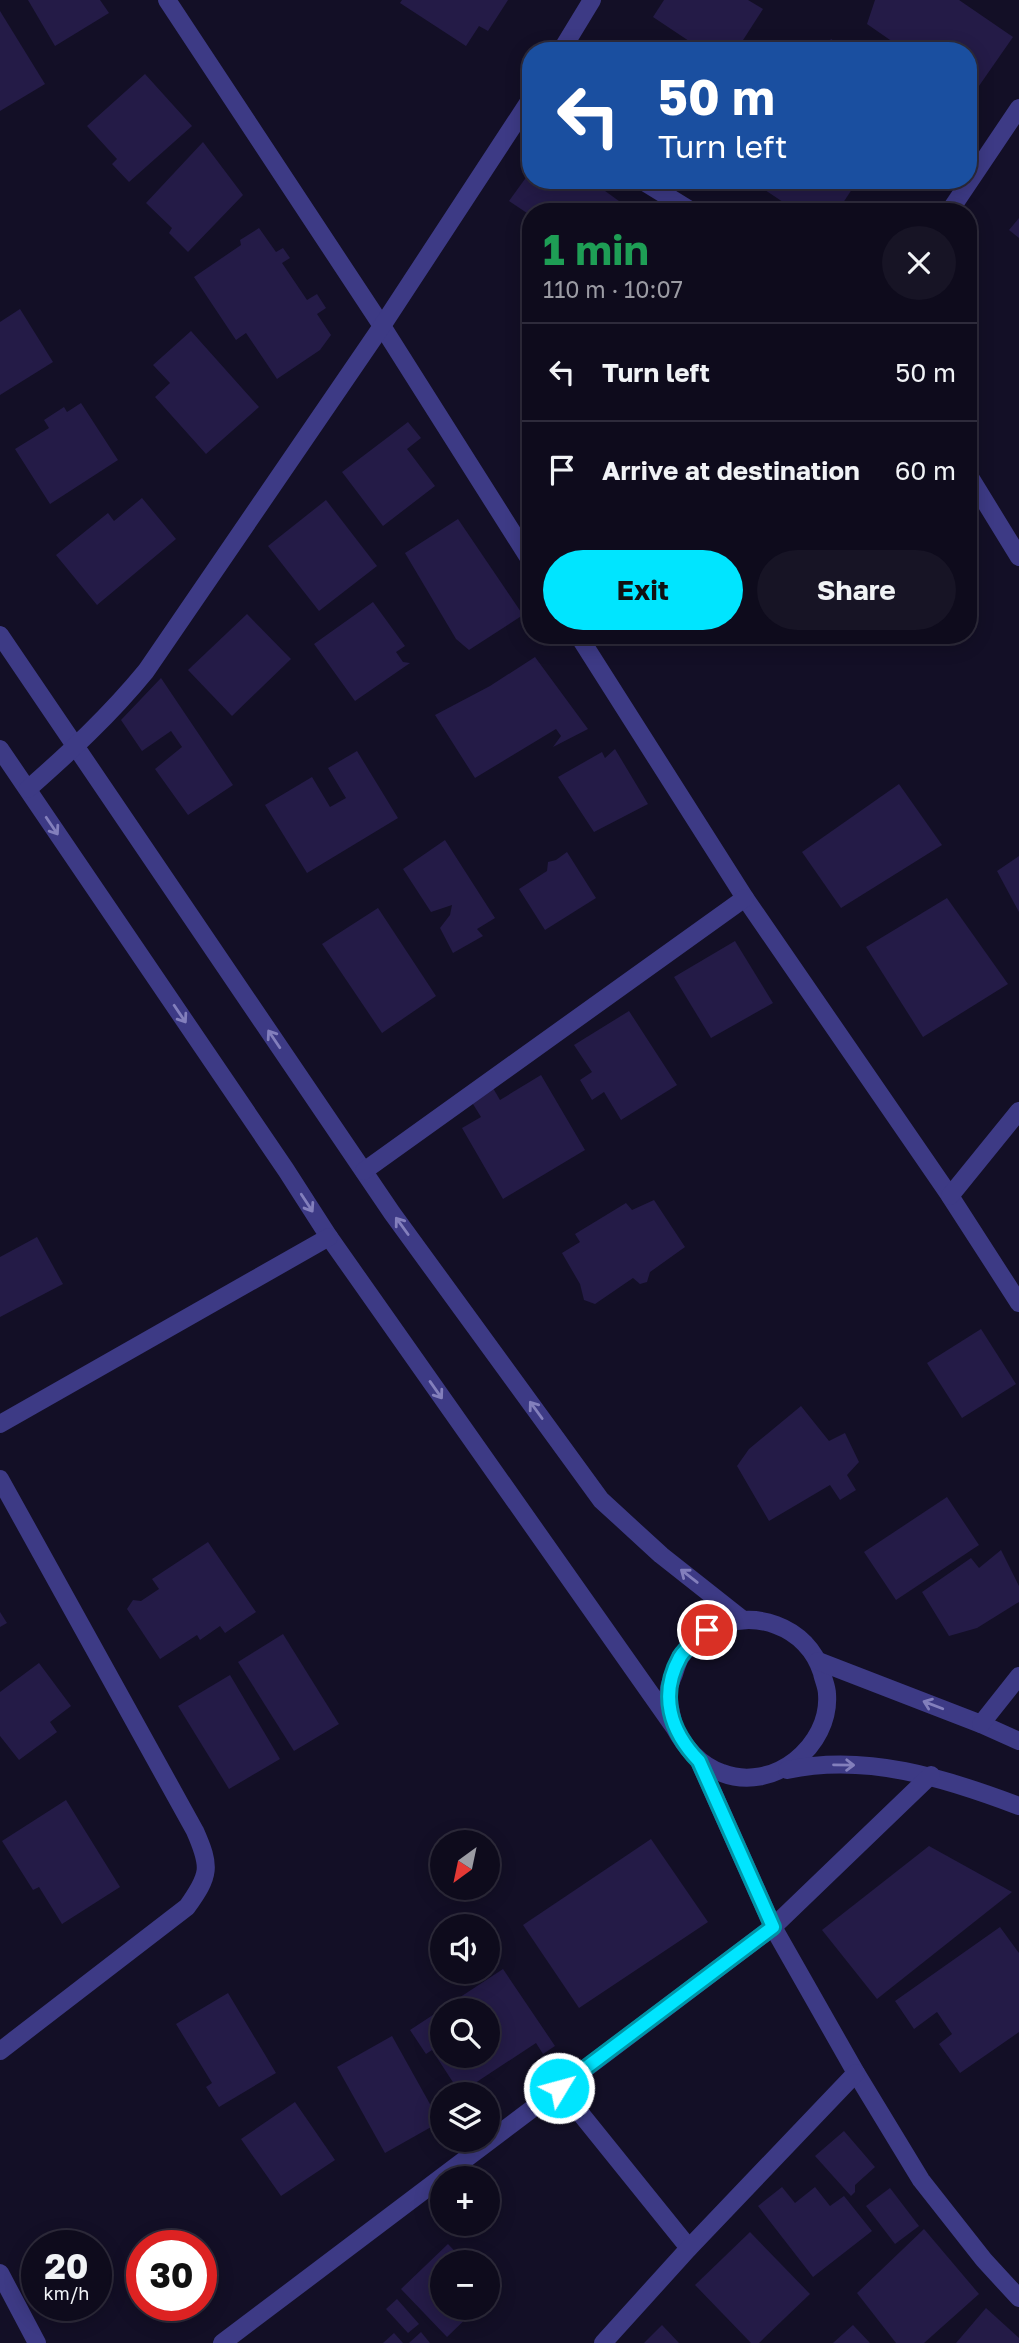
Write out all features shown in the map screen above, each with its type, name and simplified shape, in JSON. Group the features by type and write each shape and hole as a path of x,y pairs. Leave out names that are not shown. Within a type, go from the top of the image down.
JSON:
{"street":[{"path":"167,0 382,326 522,547"},
{"path":"566,42 592,0"},
{"path":"977,170 1019,108"},
{"path":"27,789 76,747 146,671 522,116"},
{"path":"656,189 678,203"},
{"path":"977,489 1019,557"},
{"path":"0,635 364,1171 601,1500 661,1555 742,1619"},
{"path":"584,644 744,898 950,1196 1019,1303"},
{"path":"0,750 329,1237 674,1727 684,1745 699,1761 723,1774 750,1778 808,1766 878,1767 932,1775 1019,1806"},
{"path":"364,1171 744,898"},
{"path":"950,1196 1019,1111"},
{"path":"0,1424 329,1237"},
{"path":"0,1479 195,1831 204,1850 207,1870 202,1886 187,1907 0,2052"},
{"path":"674,1727 668,1690 681,1656 707,1630 742,1619 765,1620 786,1628 805,1643 818,1661 827,1693 823,1726 804,1754 777,1772"},
{"path":"818,1661 1019,1741"},
{"path":"981,1724 1019,1676"},
{"path":"699,1761 773,1927 856,2073 921,2180 984,2260 1019,2298"},
{"path":"222,2343 773,1927 932,1775"},
{"path":"603,2343 689,2248 856,2073"},
{"path":"559,2088 689,2248"},
{"path":"0,2273 37,2343"}],"building":[{"path":"28,0 100,0 109,13 55,46"},
{"path":"402,0 508,0 488,31 479,26 466,46 400,3"},
{"path":"664,0 748,0 763,9 742,42 690,42 653,17"},
{"path":"875,0 959,0 1013,37 977,89 977,42 893,42 867,24"},
{"path":"0,11 45,84 0,111"},
{"path":"145,74 192,126 129,182 112,164 117,159 87,126"},
{"path":"203,142 243,195 188,252 169,233 172,228 146,203"},
{"path":"522,183 522,189 602,189 622,203 522,203 522,210 509,201"},
{"path":"852,189 843,203 784,203 765,190"},
{"path":"1019,218 1019,238 1009,230"},
{"path":"259,228 276,252 283,248 290,258 282,263 307,300 317,294 326,308 317,314 331,335 320,350 277,379 246,333 236,340 194,277 241,245 240,240"},
{"path":"20,309 53,362 0,395 0,322"},
{"path":"191,331 259,407 206,454 155,397 170,383 153,365"},
{"path":"81,403 118,460 50,504 15,449 49,428 44,420 64,407 67,412"},
{"path":"408,422 421,438 407,449 435,486 383,526 342,472"},
{"path":"142,498 176,539 97,605 56,555 108,513 114,521"},
{"path":"326,500 377,566 319,611 268,546"},
{"path":"458,519 522,616 469,650 456,639 405,553"},
{"path":"373,602 405,646 396,652 403,662 410,663 355,701 314,644"},
{"path":"247,614 291,659 232,716 188,670"},
{"path":"535,657 588,729 553,747 561,736 556,729 475,778 435,715 490,686"},
{"path":"161,678 233,785 188,815 155,769 182,747 171,731 142,751 121,720"},
{"path":"615,749 648,804 594,832 558,777 602,752 605,758"},
{"path":"357,751 398,818 307,873 265,805 312,777 330,807 346,798 328,768"},
{"path":"899,784 942,845 841,908 802,852"},
{"path":"445,840 495,918 477,929 483,936 453,953 440,928 450,915 452,905 431,912 403,869"},
{"path":"567,852 596,898 545,930 519,889 547,871 548,862"},
{"path":"1019,856 1019,912 997,871"},
{"path":"947,898 1008,984 923,1037 866,947"},
{"path":"378,908 436,996 382,1033 322,944"},
{"path":"735,941 773,1003 711,1038 674,977"},
{"path":"629,1011 677,1085 621,1120 604,1092 592,1100 580,1080 592,1072 574,1045"},
{"path":"541,1075 585,1150 503,1199 462,1128 481,1117 468,1096 490,1083 500,1100"},
{"path":"654,1200 685,1247 650,1272 647,1282 640,1284 633,1278 595,1304 584,1300 580,1284 562,1253 580,1242 575,1234 626,1203 632,1210"},
{"path":"37,1237 63,1284 0,1317 0,1257"},
{"path":"981,1329 1016,1384 962,1418 927,1363"},
{"path":"801,1406 829,1441 845,1433 859,1462 847,1475 856,1490 840,1500 830,1485 769,1521 737,1466 749,1449"},
{"path":"947,1497 979,1545 896,1600 864,1552"},
{"path":"208,1542 256,1612 225,1633 220,1626 200,1640 197,1635 160,1659 127,1609 133,1600 141,1601 159,1589 152,1579"},
{"path":"1001,1550 1019,1586 1019,1602 977,1628 949,1636 922,1592 971,1558 979,1568"},
{"path":"0,1612 7,1623 0,1627"},
{"path":"283,1634 339,1724 294,1751 238,1662"},
{"path":"39,1663 71,1706 50,1722 57,1732 19,1760 0,1736 0,1692"},
{"path":"230,1675 280,1759 229,1789 178,1706"},
{"path":"66,1800 120,1887 62,1924 39,1887 33,1890 2,1841"},
{"path":"651,1839 708,1922 579,2008 523,1925"},
{"path":"929,1846 1012,1892 877,1999 822,1930"},
{"path":"1000,1927 1019,1953 1019,2032 960,2073 939,2044 952,2034 937,2012 914,2029 895,2001"},
{"path":"503,1969 555,2046 543,2054 536,2043 500,2067 500,1998 459,1998 480,1984 500,1984 500,1971"},
{"path":"228,1993 276,2073 219,2107 206,2087 212,2083 176,2024"},
{"path":"430,2017 430,2051 426,2054 410,2030"},
{"path":"392,2036 430,2104 430,2128 385,2153 337,2067"},
{"path":"444,2068 498,2068 477,2082 453,2082"},
{"path":"295,2102 335,2160 281,2196 241,2139"},
{"path":"844,2131 875,2167 855,2185 855,2192 851,2196 815,2156"},
{"path":"782,2187 795,2203 815,2187 830,2206 844,2196 872,2231 813,2277 758,2206"},
{"path":"890,2188 919,2226 895,2244 866,2206"},
{"path":"924,2229 979,2294 924,2343 896,2343 857,2293"},
{"path":"750,2232 810,2294 759,2343 751,2343 695,2285"},
{"path":"448,2244 454,2250 442,2250"},
{"path":"430,2261 430,2319 401,2289"},
{"path":"397,2299 419,2324 408,2333 386,2309"},
{"path":"986,2308 1019,2338 1019,2343 956,2343"},
{"path":"431,2320 465,2320 447,2337"},
{"path":"662,2325 679,2343 644,2343"},
{"path":"853,2325 870,2343 833,2343"},
{"path":"421,2332 430,2343 409,2343"},
{"path":"394,2333 403,2343 383,2343"}],"route":[{"path":"559,2088 773,1927 699,1761 684,1745 674,1727 668,1690 681,1656 707,1630"}]}
